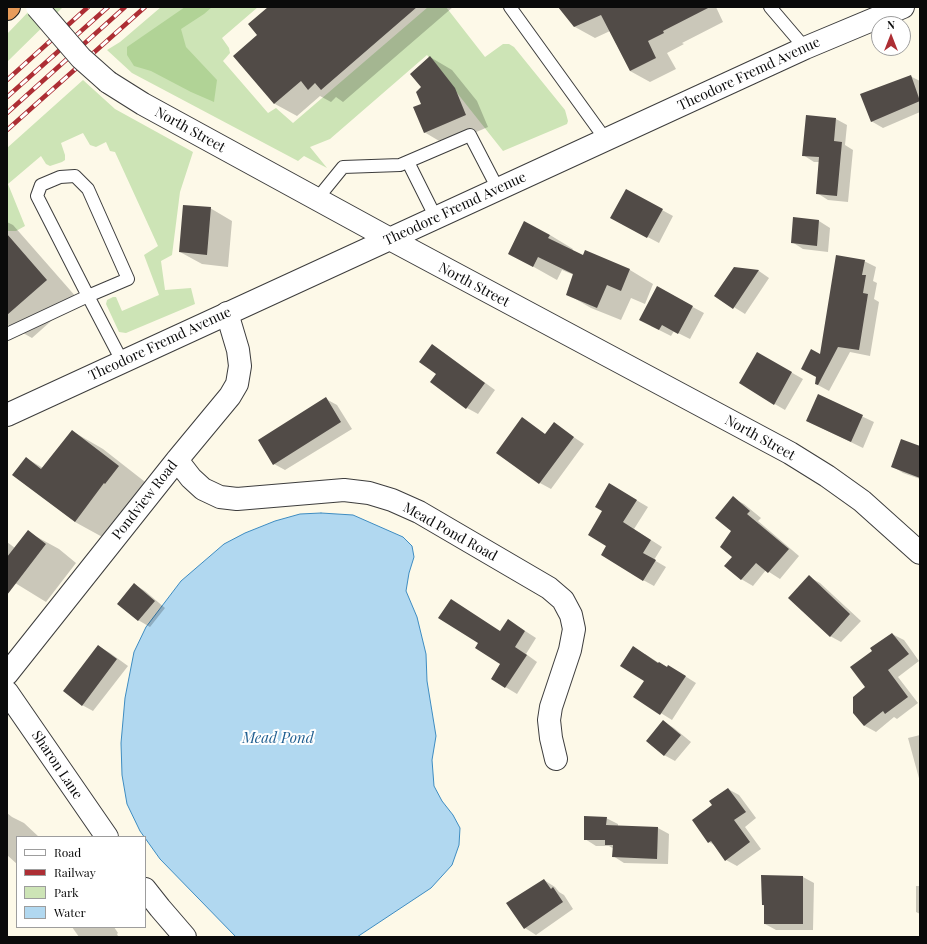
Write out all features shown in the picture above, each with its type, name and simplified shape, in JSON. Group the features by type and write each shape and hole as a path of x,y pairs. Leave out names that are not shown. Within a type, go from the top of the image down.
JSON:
{"street":[{"name":"North Street","path":"37,7 82,58 108,82 130,97 390,239 790,453 827,476 862,501 920,553"},
{"name":"Theodore Fremd Avenue","path":"7,415 805,48 903,7"},
{"name":"Pondview Road","path":"7,674 177,460 230,396 237,384 240,366 238,350 227,313"},
{"name":"Mead Pond Road","path":"177,460 191,478 203,489 220,497 237,499 344,490 369,493 392,500 419,512 549,588 563,600 572,615 574,629 570,650 551,707 549,720 550,738 556,759"},
{"name":"Sharon Lane","path":"7,692 106,836"},
{"path":"146,890 185,937"}],"lane":[{"path":"510,7 606,140"},
{"path":"770,7 805,48"},
{"path":"317,199 343,167 400,166 470,135 498,190"},
{"path":"408,162 436,218"},
{"path":"7,334 88,296 128,279 88,190 75,176 60,177 41,186 37,196 88,296 122,361"}],"green space":[{"path":"33,7 63,7 7,62 7,34"},
{"path":"161,7 258,7 222,38 229,48 230,53 223,61 268,113 276,108 293,123 428,7 446,7 485,57 503,44 509,44 514,47 565,110 568,121 567,124 503,151 427,55 330,139 310,147 327,168 304,156 298,161 132,73 107,50 120,42"},
{"path":"185,7 212,7 181,29 186,47 217,80 214,102 151,71 134,66 127,55 127,47"},
{"path":"83,80 115,109 193,152 180,192 172,255 161,261 165,290 191,288 195,304 126,333 119,332 106,304 107,300 116,297 122,311 159,295 144,255 158,246 115,152 110,151 106,142 96,147 90,145 83,133 61,143 65,160 50,166 46,164 41,156 8,184 25,226 16,231 7,231 7,148"}],"water":[{"name":"Mead Pond","path":"321,513 353,515 403,537 412,546 414,557 409,573 406,591 417,617 426,654 427,681 436,736 432,760 434,786 460,828 459,845 452,865 431,888 357,937 236,937 160,859 146,839 146,836 144,836 140,831 127,804 122,775 121,743 125,698 134,652 146,627 181,581 224,544 245,533 275,521 300,514"}],"building":[{"path":"268,7 417,7 321,90 315,83 308,90 301,81 274,104 233,56 257,35 248,24"},
{"path":"558,7 710,7 663,31 664,33 648,41 656,58 630,71 601,15 574,27"},
{"path":"430,56 455,88 466,115 424,133 413,107 421,104 416,92 421,87 410,74"},
{"path":"911,75 920,101 871,122 860,94"},
{"path":"806,115 836,118 834,141 842,142 837,196 816,194 819,157 802,156"},
{"path":"626,189 663,209 647,238 610,218"},
{"path":"183,205 211,207 207,255 179,252"},
{"path":"793,217 819,220 817,246 791,243"},
{"path":"524,221 550,235 548,238 583,255 585,250 630,269 621,291 607,285 597,308 566,295 573,274 538,257 533,267 508,254"},
{"path":"7,234 47,280 7,315"},
{"path":"836,255 865,260 862,275 866,275 863,293 868,294 859,350 838,347 818,385 815,384 816,377 801,369 811,349 820,354"},
{"path":"734,267 759,270 733,309 714,296"},
{"path":"657,286 693,306 678,334 662,325 659,330 639,320"},
{"path":"432,344 485,383 466,409 430,382 436,374 419,362"},
{"path":"757,352 792,372 774,405 739,383"},
{"path":"818,394 863,415 851,442 806,421"},
{"path":"326,397 341,422 273,465 258,440"},
{"path":"522,417 545,434 554,422 574,437 539,484 496,453"},
{"path":"72,430 119,466 105,484 104,483 75,522 12,475 26,457 41,469"},
{"path":"901,439 920,446 920,478 891,467"},
{"path":"609,483 637,500 623,522 651,540 643,553 656,560 643,581 601,555 606,546 588,535 602,511 595,507"},
{"path":"733,496 750,511 747,514 789,549 768,573 756,563 741,580 724,566 732,557 720,547 731,531 715,518"},
{"path":"28,530 46,544 7,595 7,557"},
{"path":"809,575 850,614 830,637 788,598"},
{"path":"134,583 155,601 138,621 117,604"},
{"path":"451,599 500,631 508,619 525,631 515,647 527,655 505,688 491,679 500,664 475,648 478,643 438,618"},
{"path":"892,633 909,654 888,670 908,697 885,714 883,711 864,726 853,713 853,697 865,687 850,667 872,651 870,648"},
{"path":"98,645 117,659 82,706 63,691"},
{"path":"633,646 658,663 659,662 667,667 668,665 686,676 660,715 633,697 644,681 620,666"},
{"path":"663,720 681,735 664,756 646,741"},
{"path":"728,788 746,812 734,820 750,842 725,861 711,841 708,843 692,820 712,805 709,801"},
{"path":"584,816 607,817 606,825 658,827 657,859 612,857 613,845 605,845 605,840 584,840"},
{"path":"761,875 803,876 803,924 764,924"},
{"path":"544,879 551,889 553,887 563,902 524,929 506,903"}],"railway":[{"path":"7,80 88,7"},
{"path":"7,97 108,7"},
{"path":"7,113 125,7"},
{"path":"7,130 145,7"}]}
